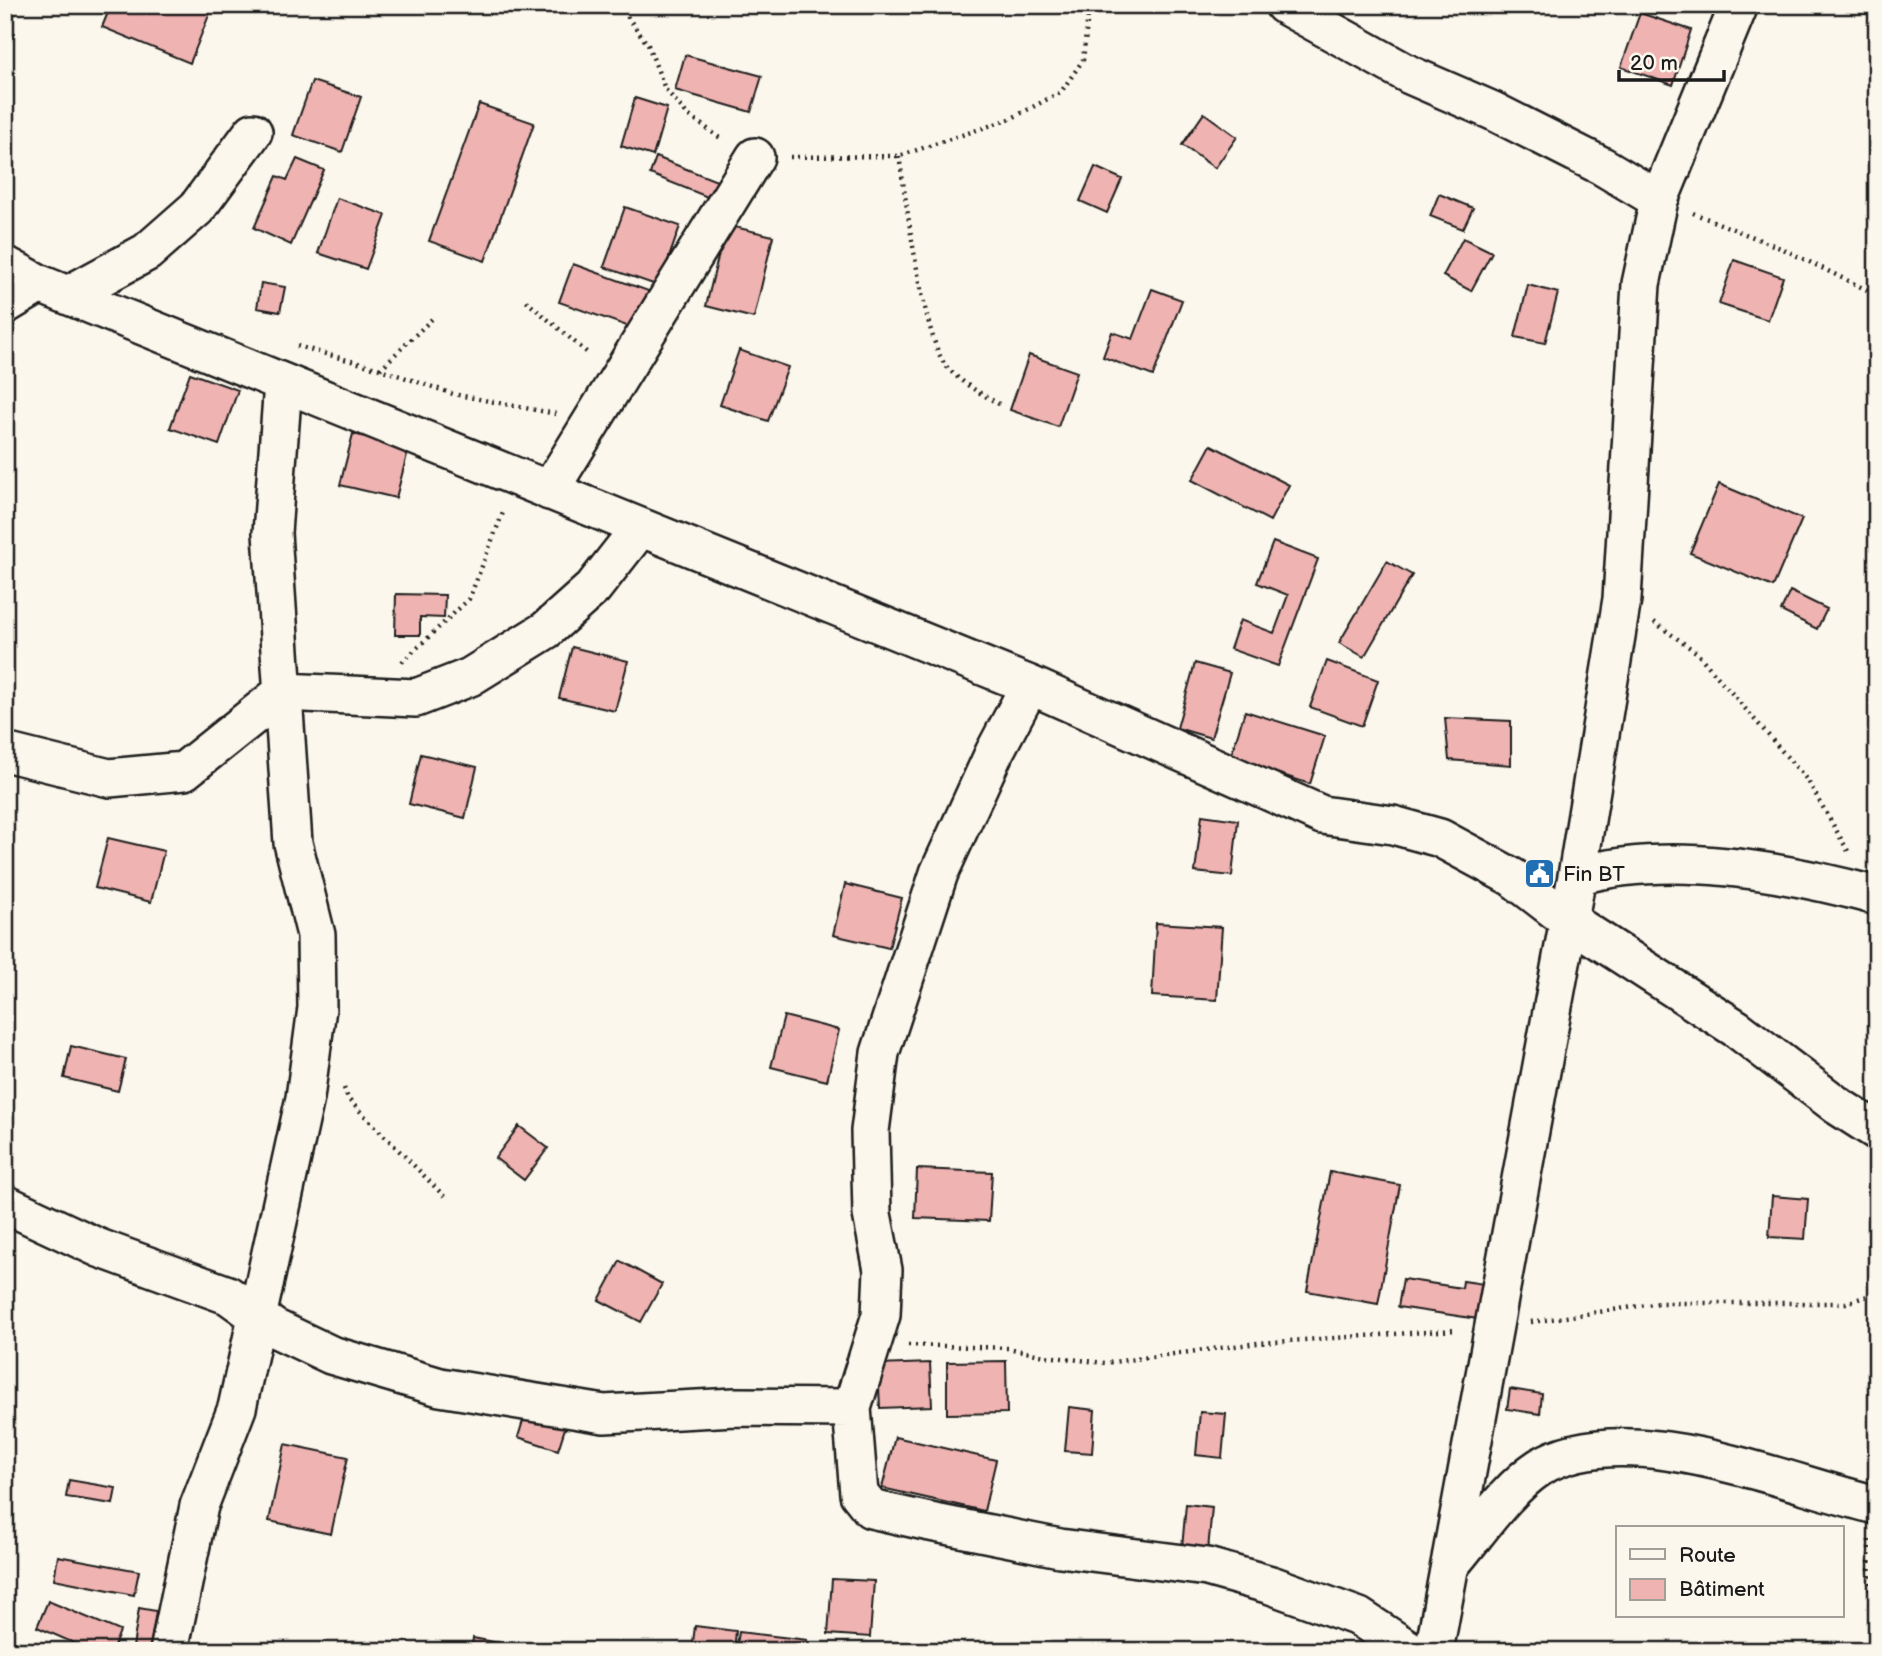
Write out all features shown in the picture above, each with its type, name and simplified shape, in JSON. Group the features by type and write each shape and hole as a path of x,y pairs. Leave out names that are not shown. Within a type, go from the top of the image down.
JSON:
{"street":[{"path":"1283,5 1410,75 1493,111 1602,166 1659,200"},
{"path":"1434,1651 1577,876 1622,599 1641,284 1659,200 1740,5"},
{"path":"5,305 54,289 147,252 197,208 253,132"},
{"path":"549,491 620,381 755,157"},
{"path":"5,265 54,289 283,383 1030,685 1322,815 1393,825 1440,838 1512,877 1569,920 1737,1029 1838,1106 1877,1131"},
{"path":"169,1651 199,1506 237,1408 304,1098 317,1008 316,935 293,843 272,533 283,383"},
{"path":"5,752 109,778 184,771 283,692 416,698 470,677 555,622 593,589 640,528"},
{"path":"1030,685 994,753 939,873 880,1053 870,1131 872,1214 883,1270 881,1315 852,1408 859,1494 871,1509 1060,1548 1207,1567 1271,1585 1359,1617 1411,1651"},
{"path":"1577,876 1615,865 1725,868 1827,883 1877,896"},
{"path":"5,1204 99,1248 228,1295 275,1328 331,1355 440,1387 604,1414 735,1407 852,1408"},
{"path":"1449,1566 1514,1488 1540,1467 1574,1451 1620,1448 1700,1456 1872,1504"}],"path":[{"path":"619,5 648,45 665,89 688,115 734,148 755,157 899,156 1010,119 1061,92 1083,60 1088,5"},
{"path":"899,156 929,320 944,364 966,385 999,404"},
{"path":"1659,200 1783,249 1877,295"},
{"path":"526,301 620,381"},
{"path":"380,369 435,316"},
{"path":"285,343 380,369 453,394 594,421"},
{"path":"358,697 419,649 469,599 516,478"},
{"path":"1622,599 1696,652 1808,782 1853,860"},
{"path":"343,1086 348,1099 444,1196"},
{"path":"872,1344 1008,1348 1045,1356 1105,1363 1258,1343 1493,1328 1660,1303 1846,1303 1877,1293"},
{"path":"1871,1651 1872,1504"}],"building":[{"path":"111,5 213,5 190,63 102,27"},
{"path":"1640,13 1691,30 1673,85 1621,67"},
{"path":"685,55 762,76 751,112 675,90"},
{"path":"312,81 361,97 342,152 293,135"},
{"path":"635,98 667,108 653,156 621,146"},
{"path":"479,104 534,123 485,261 429,241"},
{"path":"1204,113 1237,137 1215,168 1182,145"},
{"path":"656,157 717,181 710,198 650,174"},
{"path":"297,159 324,170 291,245 254,228 277,176 287,180"},
{"path":"1095,167 1122,179 1107,213 1080,201"},
{"path":"1439,194 1473,208 1463,229 1430,216"},
{"path":"337,198 386,215 366,269 318,253"},
{"path":"625,207 680,226 659,286 604,267"},
{"path":"726,225 773,236 754,318 706,306"},
{"path":"1463,238 1492,252 1471,291 1443,276"},
{"path":"1734,260 1783,277 1768,320 1719,304"},
{"path":"573,264 654,293 641,331 559,302"},
{"path":"261,283 285,287 280,312 257,308"},
{"path":"1528,285 1558,293 1545,343 1515,337"},
{"path":"1152,289 1182,300 1153,376 1103,357 1112,332 1133,339"},
{"path":"739,350 788,367 768,421 720,405"},
{"path":"1029,355 1077,372 1058,427 1010,410"},
{"path":"190,373 238,390 219,445 170,428"},
{"path":"353,434 409,447 396,498 340,485"},
{"path":"1211,445 1289,485 1270,521 1192,480"},
{"path":"1719,484 1802,519 1773,587 1690,553"},
{"path":"1273,542 1318,559 1278,666 1230,649 1240,620 1274,633 1288,595 1257,583"},
{"path":"1387,561 1412,575 1364,657 1339,643"},
{"path":"1790,591 1827,609 1817,629 1781,611"},
{"path":"396,594 445,595 444,618 420,617 420,635 395,635"},
{"path":"572,647 628,661 615,711 559,698"},
{"path":"1327,661 1378,680 1362,726 1310,707"},
{"path":"1195,663 1230,673 1211,738 1177,728"},
{"path":"1245,711 1325,736 1310,784 1230,758"},
{"path":"1445,718 1511,721 1511,765 1449,760"},
{"path":"421,754 477,767 465,818 409,804"},
{"path":"1202,815 1238,820 1232,876 1195,872"},
{"path":"108,838 164,851 151,902 95,888"},
{"path":"845,884 902,898 889,948 833,935"},
{"path":"1156,923 1222,927 1217,1000 1152,996"},
{"path":"784,1016 839,1030 827,1081 771,1067"},
{"path":"71,1046 126,1059 118,1091 64,1078"},
{"path":"519,1126 548,1148 524,1180 495,1158"},
{"path":"917,1169 992,1172 989,1221 915,1218"},
{"path":"1330,1172 1400,1185 1378,1304 1307,1291"},
{"path":"1772,1196 1808,1199 1805,1239 1769,1237"},
{"path":"620,1261 662,1284 641,1322 599,1300"},
{"path":"1403,1279 1462,1288 1463,1281 1484,1284 1478,1319 1398,1307"},
{"path":"1006,1361 1007,1413 947,1414 947,1362"},
{"path":"930,1363 932,1406 880,1408 878,1365"},
{"path":"1510,1389 1542,1394 1540,1414 1507,1409"},
{"path":"1069,1407 1095,1410 1092,1453 1065,1451"},
{"path":"526,1411 566,1425 558,1450 518,1437"},
{"path":"1200,1412 1226,1414 1222,1458 1196,1455"},
{"path":"895,1437 996,1460 984,1511 882,1488"},
{"path":"285,1444 348,1457 331,1534 269,1521"},
{"path":"69,1480 116,1488 113,1504 66,1497"},
{"path":"1186,1504 1212,1507 1208,1550 1182,1548"},
{"path":"58,1556 139,1571 134,1595 54,1579"},
{"path":"832,1579 874,1581 870,1637 828,1634"},
{"path":"48,1601 120,1631 112,1651 92,1651 37,1627"},
{"path":"139,1608 156,1611 150,1649 133,1647"},
{"path":"695,1626 736,1631 734,1651 692,1651"},
{"path":"739,1632 807,1640 806,1651 736,1651"},
{"path":"473,1638 510,1645 509,1651 471,1651"}],"place":[{"name":"Fin BT","path":"1540,874"}]}
